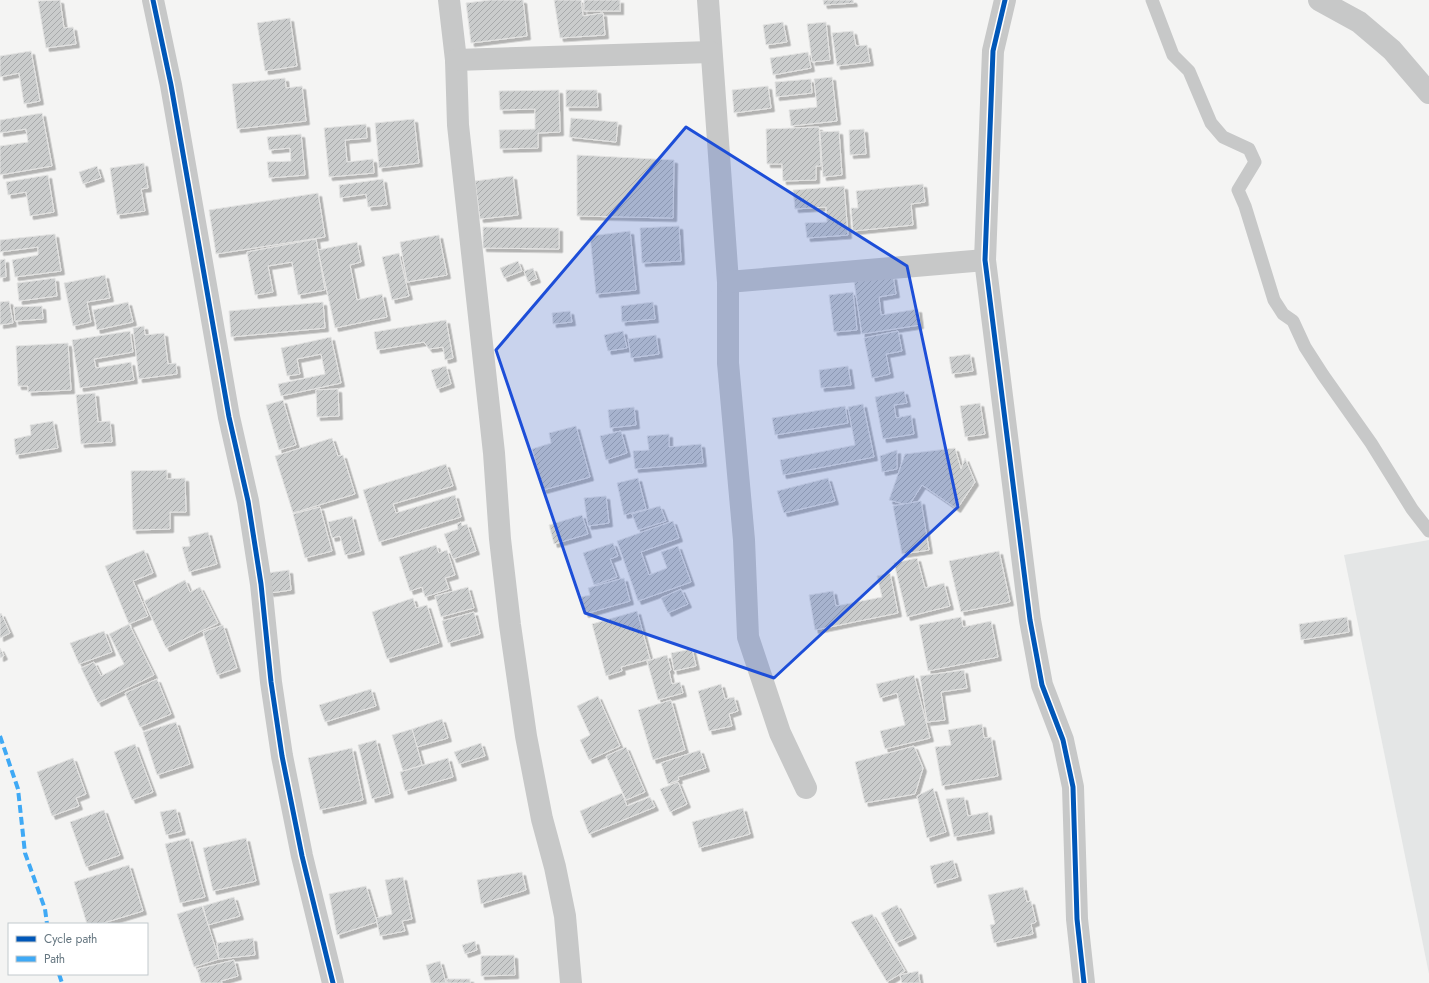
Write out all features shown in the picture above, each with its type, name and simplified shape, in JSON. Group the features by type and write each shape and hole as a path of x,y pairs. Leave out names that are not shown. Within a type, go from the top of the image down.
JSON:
{"street":[{"path":"153,0 171,85 229,417 248,501 261,584 271,682 282,756 302,856 333,983"},
{"path":"449,0 456,60 458,125 493,445 500,539 510,625 526,736 542,819 555,867 565,916 571,983"},
{"path":"708,0 728,282 728,363 744,540 748,637 780,733 806,788"},
{"path":"1005,0 992,51 985,260 1030,620 1042,686 1063,740 1074,787 1078,919 1084,983"},
{"path":"1319,0 1359,22 1392,50 1429,93"},
{"path":"456,60 711,52"},
{"path":"728,282 985,260"}],"lane":[{"path":"1152,0 1174,55 1189,71 1211,123 1223,137 1249,149 1255,162 1238,190 1245,206 1274,300 1284,314 1293,321 1305,347 1323,375 1371,443 1412,509 1429,531"}],"highlighted area":[{"path":"686,127 907,266 958,507 774,678 585,613 496,350"}],"shaded area":[{"path":"1429,540 1429,974 1344,555"}],"building":[{"path":"60,0 64,28 73,27 76,44 46,48 38,1"},
{"path":"490,0 523,0 527,36 471,43 466,3"},
{"path":"554,0 581,0 583,16 603,13 605,35 560,38"},
{"path":"584,0 620,0 620,11 584,11"},
{"path":"823,0 853,0 854,3 824,5"},
{"path":"290,18 297,66 265,71 257,23"},
{"path":"783,22 787,42 766,45 763,25"},
{"path":"826,22 830,60 812,62 807,24"},
{"path":"853,31 856,46 867,45 870,62 837,66 832,33"},
{"path":"31,51 40,101 24,104 19,73 0,77 0,56"},
{"path":"808,52 811,68 773,75 770,58"},
{"path":"832,77 837,121 791,126 789,110 817,107 814,79"},
{"path":"285,78 286,88 302,86 306,121 237,129 232,84"},
{"path":"811,79 812,93 776,97 775,82"},
{"path":"768,86 771,108 734,113 732,90"},
{"path":"559,90 560,132 538,133 538,148 500,149 499,130 535,129 535,109 500,110 499,91"},
{"path":"566,90 597,90 598,107 566,107"},
{"path":"42,113 52,166 0,175 0,146 28,142 26,129 0,133 0,120"},
{"path":"571,118 618,122 616,142 569,137"},
{"path":"414,119 419,163 379,168 375,123"},
{"path":"366,124 367,138 345,140 347,162 373,159 374,173 329,177 324,128"},
{"path":"819,127 821,166 816,166 816,180 783,181 782,164 767,164 766,129"},
{"path":"864,129 866,154 850,155 849,130"},
{"path":"839,131 842,175 823,177 820,132"},
{"path":"301,134 305,175 269,178 267,162 291,161 290,148 269,150 267,137"},
{"path":"577,155 674,160 673,218 577,216"},
{"path":"144,163 148,188 141,189 145,211 117,215 110,168"},
{"path":"97,166 101,178 83,184 79,172"},
{"path":"48,175 54,212 30,216 26,192 8,195 6,182"},
{"path":"513,176 518,215 480,219 475,181"},
{"path":"383,179 387,205 368,207 366,194 340,198 339,185"},
{"path":"923,184 925,202 911,204 913,225 853,231 851,208 858,208 856,191"},
{"path":"844,186 848,235 807,238 805,223 827,222 826,207 795,209 793,190"},
{"path":"318,193 325,237 216,254 209,210"},
{"path":"679,226 681,261 642,263 640,228"},
{"path":"483,227 559,228 559,249 483,248"},
{"path":"630,231 636,290 596,294 590,236"},
{"path":"55,234 61,271 15,277 12,260 38,255 38,247 0,252 0,240"},
{"path":"439,235 447,275 407,282 400,242"},
{"path":"316,239 325,290 298,295 292,262 268,266 273,292 255,295 247,252"},
{"path":"357,242 361,262 350,265 357,300 382,294 387,317 335,328 318,250"},
{"path":"399,253 409,296 392,300 382,257"},
{"path":"5,259 6,277 0,278 0,260"},
{"path":"518,261 522,271 504,278 500,268"},
{"path":"533,268 537,279 528,282 524,271"},
{"path":"105,275 110,298 87,302 91,322 73,326 64,283"},
{"path":"893,276 896,294 879,297 881,315 918,309 920,325 862,334 854,282"},
{"path":"55,278 57,296 19,301 17,283"},
{"path":"853,292 857,330 834,332 829,295"},
{"path":"9,301 13,323 0,325 0,302"},
{"path":"128,302 133,322 97,330 93,310"},
{"path":"323,302 325,328 231,337 229,311"},
{"path":"653,302 655,319 622,322 621,306"},
{"path":"42,306 43,319 15,321 14,307"},
{"path":"570,311 572,322 553,324 552,313"},
{"path":"446,320 453,358 445,360 443,347 429,349 424,342 377,350 374,332"},
{"path":"144,326 145,335 164,333 168,364 176,363 177,374 139,379 133,328"},
{"path":"130,331 133,352 94,359 96,368 131,362 134,380 80,388 72,340"},
{"path":"623,331 627,348 608,351 604,335"},
{"path":"898,331 902,351 886,354 890,374 872,378 864,338"},
{"path":"656,335 659,354 631,358 628,339"},
{"path":"331,337 341,383 281,396 278,384 325,374 321,354 297,359 300,374 287,376 281,348"},
{"path":"68,343 71,390 28,392 28,386 18,386 16,346"},
{"path":"970,354 973,371 952,374 949,357"},
{"path":"446,366 451,384 437,389 431,370"},
{"path":"848,366 851,385 821,388 819,370"},
{"path":"338,389 339,416 317,417 316,390"},
{"path":"904,391 907,403 894,405 896,418 911,415 914,434 883,439 875,397"},
{"path":"95,393 98,422 110,421 112,442 81,444 76,395"},
{"path":"283,400 296,445 279,450 266,405"},
{"path":"980,403 985,434 965,437 960,406"},
{"path":"863,404 874,457 783,475 780,460 855,445 848,407"},
{"path":"845,406 848,423 775,435 772,418"},
{"path":"634,407 636,425 610,428 608,410"},
{"path":"53,421 58,448 16,455 14,439 31,435 30,425"},
{"path":"576,426 590,477 543,490 532,449 551,443 549,433"},
{"path":"621,431 627,453 606,460 600,436"},
{"path":"669,434 669,447 701,444 703,463 635,469 633,451 649,450 647,436"},
{"path":"332,438 338,456 343,455 355,494 293,513 275,456"},
{"path":"955,448 961,469 965,458 975,482 957,509 922,485 911,502 915,507 889,500 905,454"},
{"path":"897,450 897,469 882,472 880,456"},
{"path":"446,464 453,486 393,504 396,513 455,495 461,517 379,542 363,490"},
{"path":"167,470 167,479 185,478 186,512 170,512 170,529 133,530 131,471"},
{"path":"638,478 646,509 624,515 617,483"},
{"path":"828,478 835,501 784,513 777,491"},
{"path":"606,496 609,523 588,526 584,498"},
{"path":"921,501 929,550 902,554 893,506"},
{"path":"660,506 666,521 638,530 632,514"},
{"path":"320,507 332,551 305,558 293,514"},
{"path":"582,515 588,534 554,544 549,525"},
{"path":"352,516 361,551 345,555 340,536 332,538 328,522"},
{"path":"673,521 679,538 641,552 649,575 667,568 661,552 678,546 691,582 638,601 617,541"},
{"path":"461,522 462,526 467,524 476,551 453,559 444,534 458,529 457,524"},
{"path":"208,532 217,564 189,572 182,547 190,546 188,537"},
{"path":"613,543 618,556 610,559 617,577 594,585 583,553"},
{"path":"436,545 439,553 447,550 455,575 445,578 449,589 425,597 422,587 410,591 399,557"},
{"path":"144,550 153,573 133,581 148,616 129,624 105,566"},
{"path":"999,551 1010,602 961,612 949,561"},
{"path":"917,558 925,588 944,583 950,606 907,617 894,563"},
{"path":"289,570 291,590 270,593 267,573"},
{"path":"890,573 898,613 815,630 809,595 833,591 836,606 882,597 877,576"},
{"path":"624,578 630,601 585,614 581,597 590,595 588,588"},
{"path":"185,580 190,592 200,587 218,623 166,648 144,601"},
{"path":"468,587 474,608 441,617 435,596"},
{"path":"681,589 688,604 668,613 661,598"},
{"path":"413,598 416,608 427,605 439,643 387,659 372,612"},
{"path":"637,611 650,659 621,667 622,671 606,676 592,624"},
{"path":"474,612 480,634 448,643 442,621"},
{"path":"1,613 10,633 0,638 0,614"},
{"path":"961,617 963,627 991,621 998,657 928,671 919,625"},
{"path":"1347,617 1349,632 1301,640 1299,624"},
{"path":"129,624 154,675 98,703 81,668 94,662 101,676 124,664 109,634"},
{"path":"223,625 237,668 217,675 203,632"},
{"path":"104,631 112,652 79,664 70,643"},
{"path":"0,648 4,656 0,658"},
{"path":"692,649 696,666 674,671 671,653"},
{"path":"667,655 671,670 669,671 672,684 680,682 683,693 658,700 647,661"},
{"path":"964,670 967,688 941,692 945,720 927,722 920,676"},
{"path":"914,675 930,738 885,749 880,731 905,725 897,693 880,698 876,684"},
{"path":"157,679 171,714 140,727 125,693"},
{"path":"721,684 725,699 734,697 738,711 729,714 732,726 709,731 698,691"},
{"path":"371,689 376,706 325,722 319,705"},
{"path":"598,696 620,746 589,760 580,740 590,735 577,706"},
{"path":"671,700 685,750 653,760 638,710"},
{"path":"442,719 448,738 417,747 412,729"},
{"path":"176,722 190,764 157,775 143,732"},
{"path":"982,724 984,738 991,737 998,776 942,786 935,747 951,745 948,730"},
{"path":"412,729 422,765 403,771 392,735"},
{"path":"376,740 390,794 372,799 358,745"},
{"path":"481,743 485,756 459,764 454,752"},
{"path":"135,744 153,792 132,800 114,752"},
{"path":"914,746 923,768 915,794 865,803 855,762"},
{"path":"626,747 645,792 626,800 606,756"},
{"path":"352,748 363,800 320,810 308,758"},
{"path":"700,750 706,768 678,777 679,780 668,784 661,763"},
{"path":"73,758 86,794 76,798 79,806 52,816 37,772"},
{"path":"448,758 453,777 405,791 400,772"},
{"path":"678,782 687,804 670,812 660,789"},
{"path":"933,788 946,832 927,838 917,796"},
{"path":"622,793 627,806 650,797 655,807 589,834 580,811"},
{"path":"964,797 968,816 988,812 991,830 954,837 946,799"},
{"path":"743,808 750,834 699,848 692,822"},
{"path":"176,809 182,831 166,835 160,812"},
{"path":"104,810 120,855 86,867 70,822"},
{"path":"189,838 205,897 180,903 165,844"},
{"path":"246,838 256,881 213,891 203,848"},
{"path":"953,860 958,877 934,884 930,866"},
{"path":"129,865 143,911 103,923 87,923 74,882"},
{"path":"522,872 526,890 481,904 477,880"},
{"path":"403,877 412,919 402,921 405,931 380,936 376,918 392,914 385,880"},
{"path":"366,886 377,922 337,935 329,894"},
{"path":"1023,887 1027,902 1031,901 1036,922 1031,924 1033,934 994,943 990,925 995,924 988,895"},
{"path":"234,897 240,916 208,925 203,906"},
{"path":"897,905 913,935 896,943 881,913"},
{"path":"202,906 219,959 194,967 177,914"},
{"path":"872,914 905,971 887,982 851,922"},
{"path":"253,938 255,955 219,959 217,943"},
{"path":"475,941 477,950 465,954 462,945"},
{"path":"514,955 515,975 481,976 481,956"},
{"path":"234,960 238,976 221,981 222,983 201,983 197,969"},
{"path":"440,961 446,983 431,983 426,965"},
{"path":"918,971 920,983 902,983 900,975"},
{"path":"447,979 470,979 470,983 447,983"}],"marked path":[{"path":"0,736 18,789 25,853 45,909 47,923"},
{"path":"59,975 62,983"}],"cycle path":[{"path":"153,0 171,85 229,417 248,501 261,584 271,682 282,756 302,856 333,983"},
{"path":"1005,0 993,51 985,260 1030,620 1042,685 1063,740 1073,787 1077,919 1084,983"}]}
